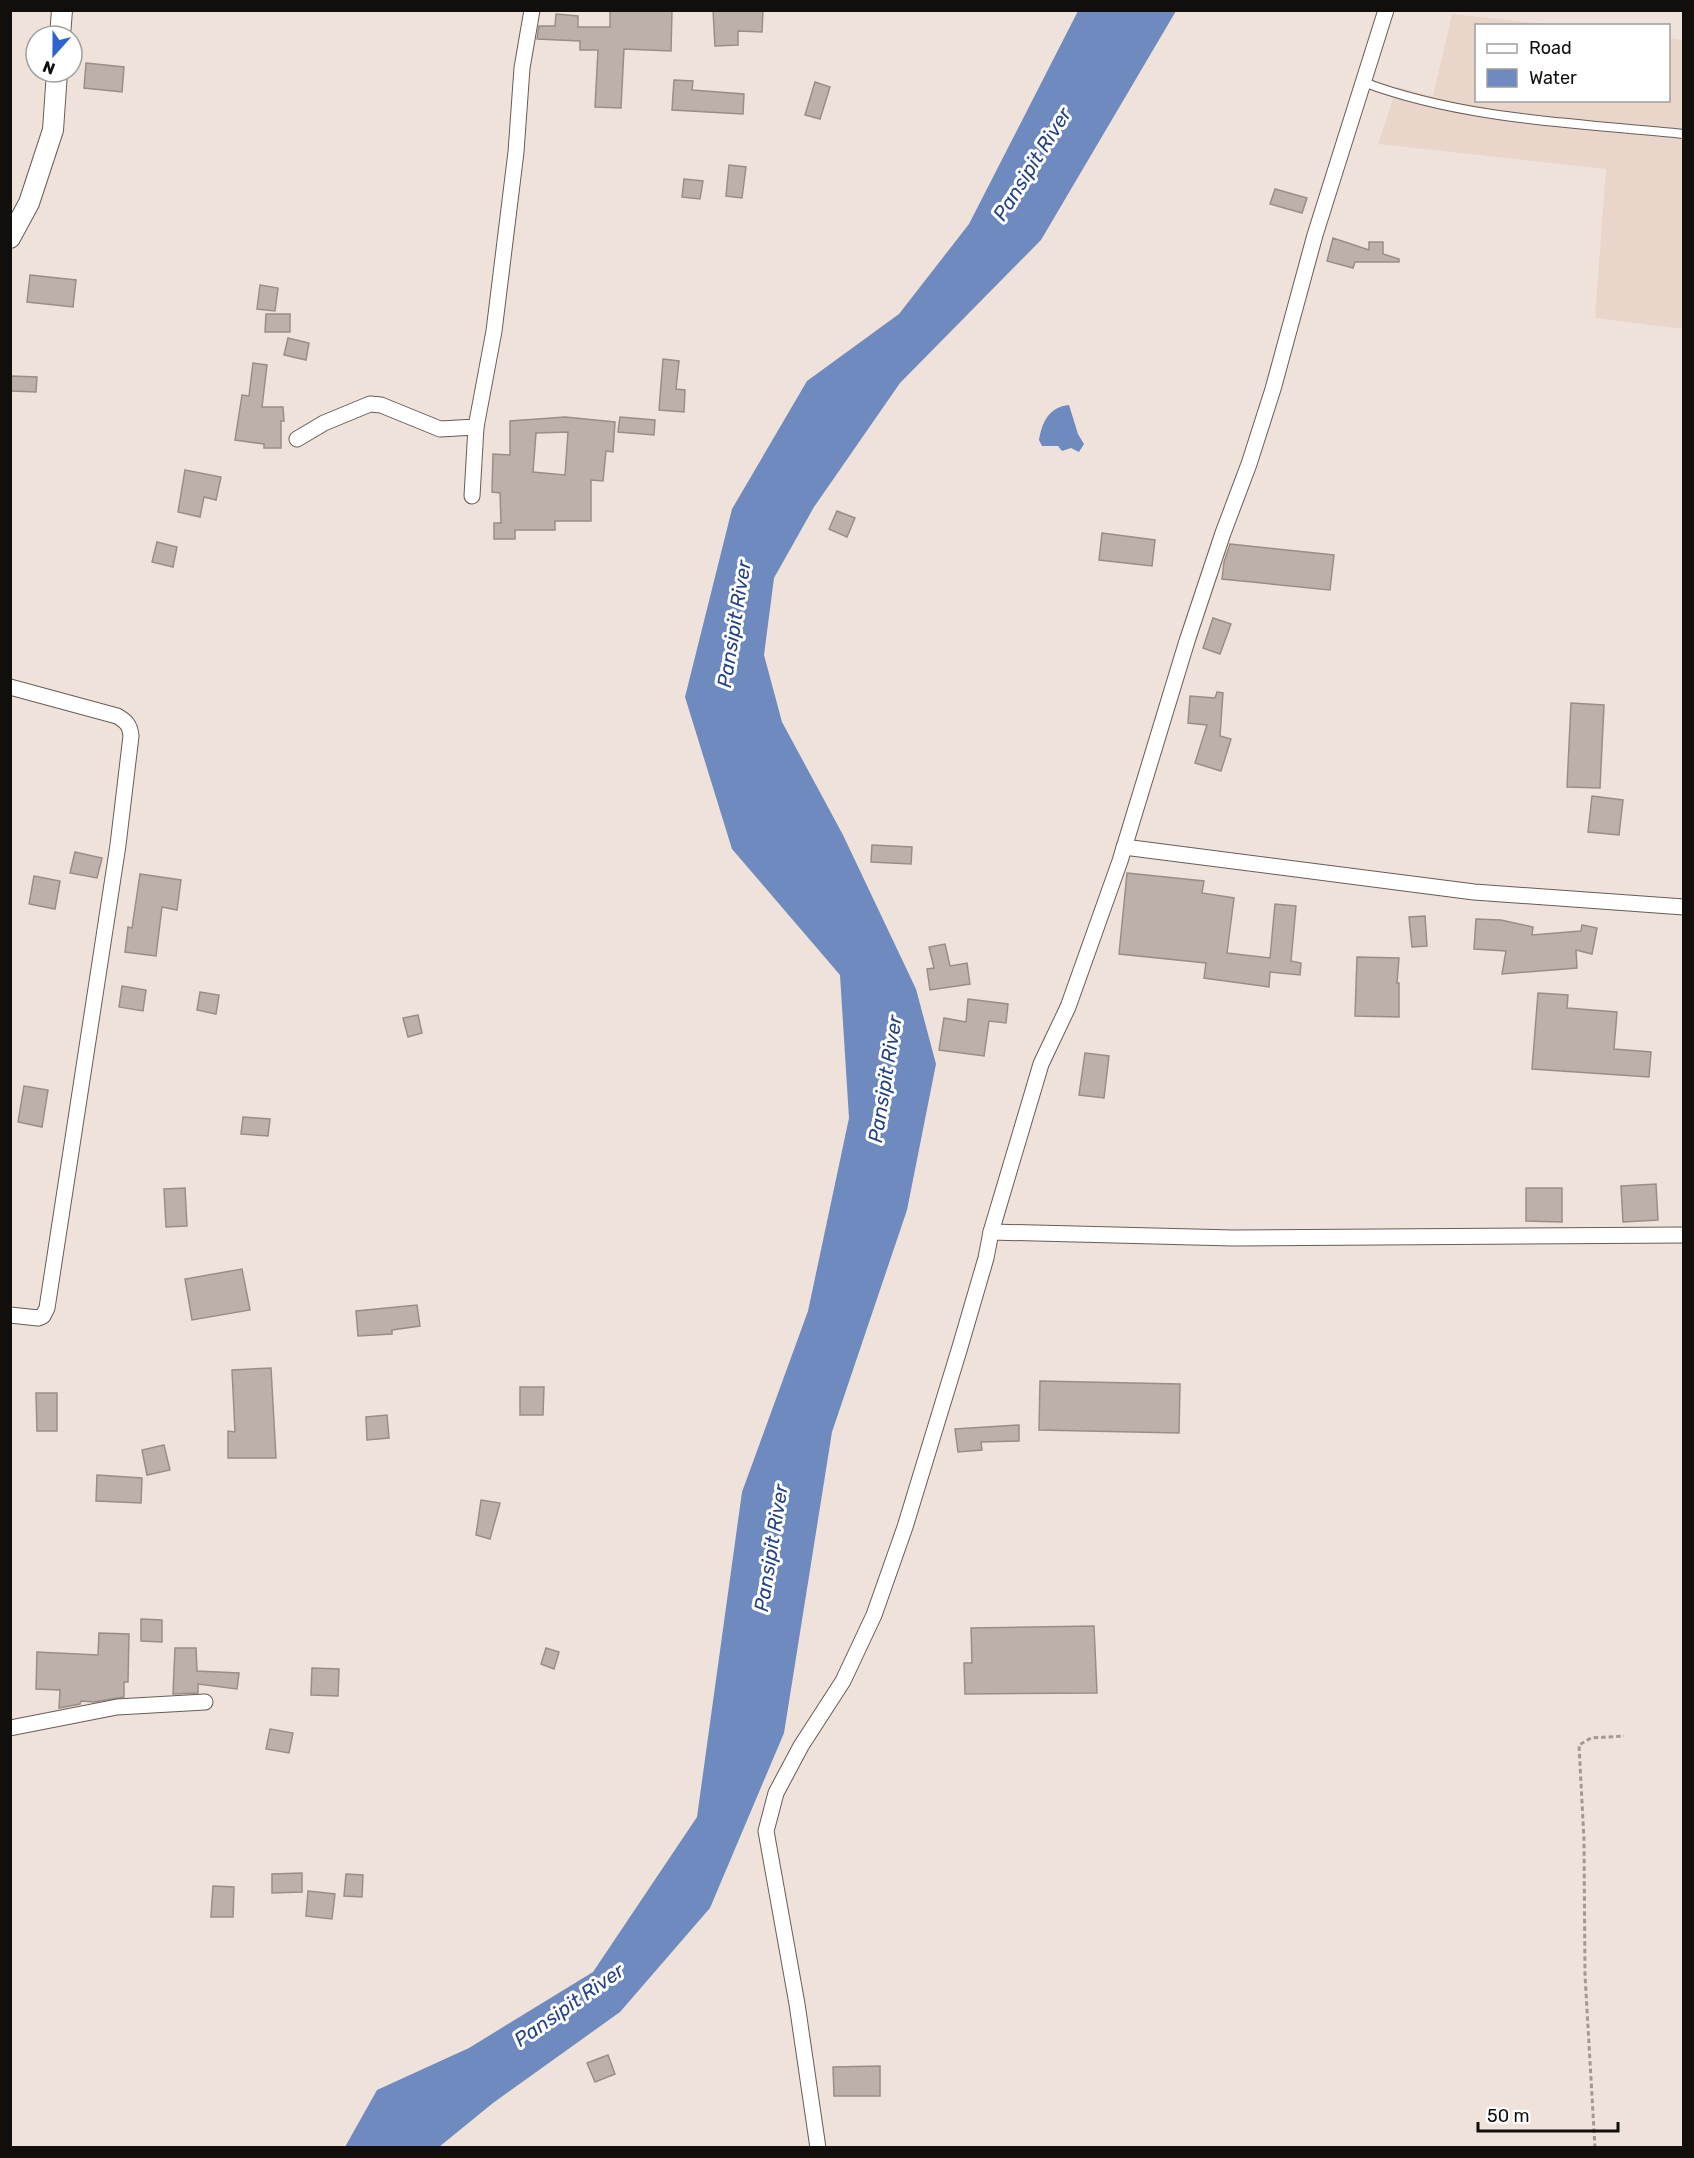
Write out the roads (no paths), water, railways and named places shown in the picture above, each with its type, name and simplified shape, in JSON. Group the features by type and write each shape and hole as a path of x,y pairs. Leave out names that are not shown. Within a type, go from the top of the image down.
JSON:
{"street":[{"path":"472,496 476,427 494,331 516,152 522,68 532,10"},
{"path":"818,2148 797,2004 766,1831 776,1793 801,1746 843,1681 874,1615 905,1527 960,1347 986,1258 991,1232 1041,1064 1068,1007 1124,848 1187,641 1223,533 1250,464 1316,235 1386,10"},
{"path":"10,238 29,203 53,130 56,84"},
{"path":"297,439 324,423 370,404 381,405 440,429 476,427"},
{"path":"10,687 117,716 125,720 130,727 131,736 118,844 47,1308 43,1316 38,1318 10,1315"},
{"path":"1124,848 1474,892 1683,907"},
{"path":"991,1232 1233,1238 1683,1235"},
{"path":"10,1728 117,1707 206,1702"}],"lane":[{"path":"1363,82 1389,92 1469,111 1683,134"}],"water":[{"name":"Pansipit River","path":"1078,11 1176,11 1041,240 900,383 814,507 774,578 764,655 782,722 843,835 916,989 936,1064 907,1210 832,1432 784,1733 710,1908 620,2012 493,2103 439,2147 345,2147 377,2090 469,2048 593,1972 697,1817 742,1492 808,1311 849,1118 840,975 732,849 685,697 732,509 807,381 899,314 969,224"},
{"path":"1069,405 1078,434 1084,444 1079,452 1071,448 1062,451 1058,446 1042,446 1039,440 1048,416 1056,409"}]}
